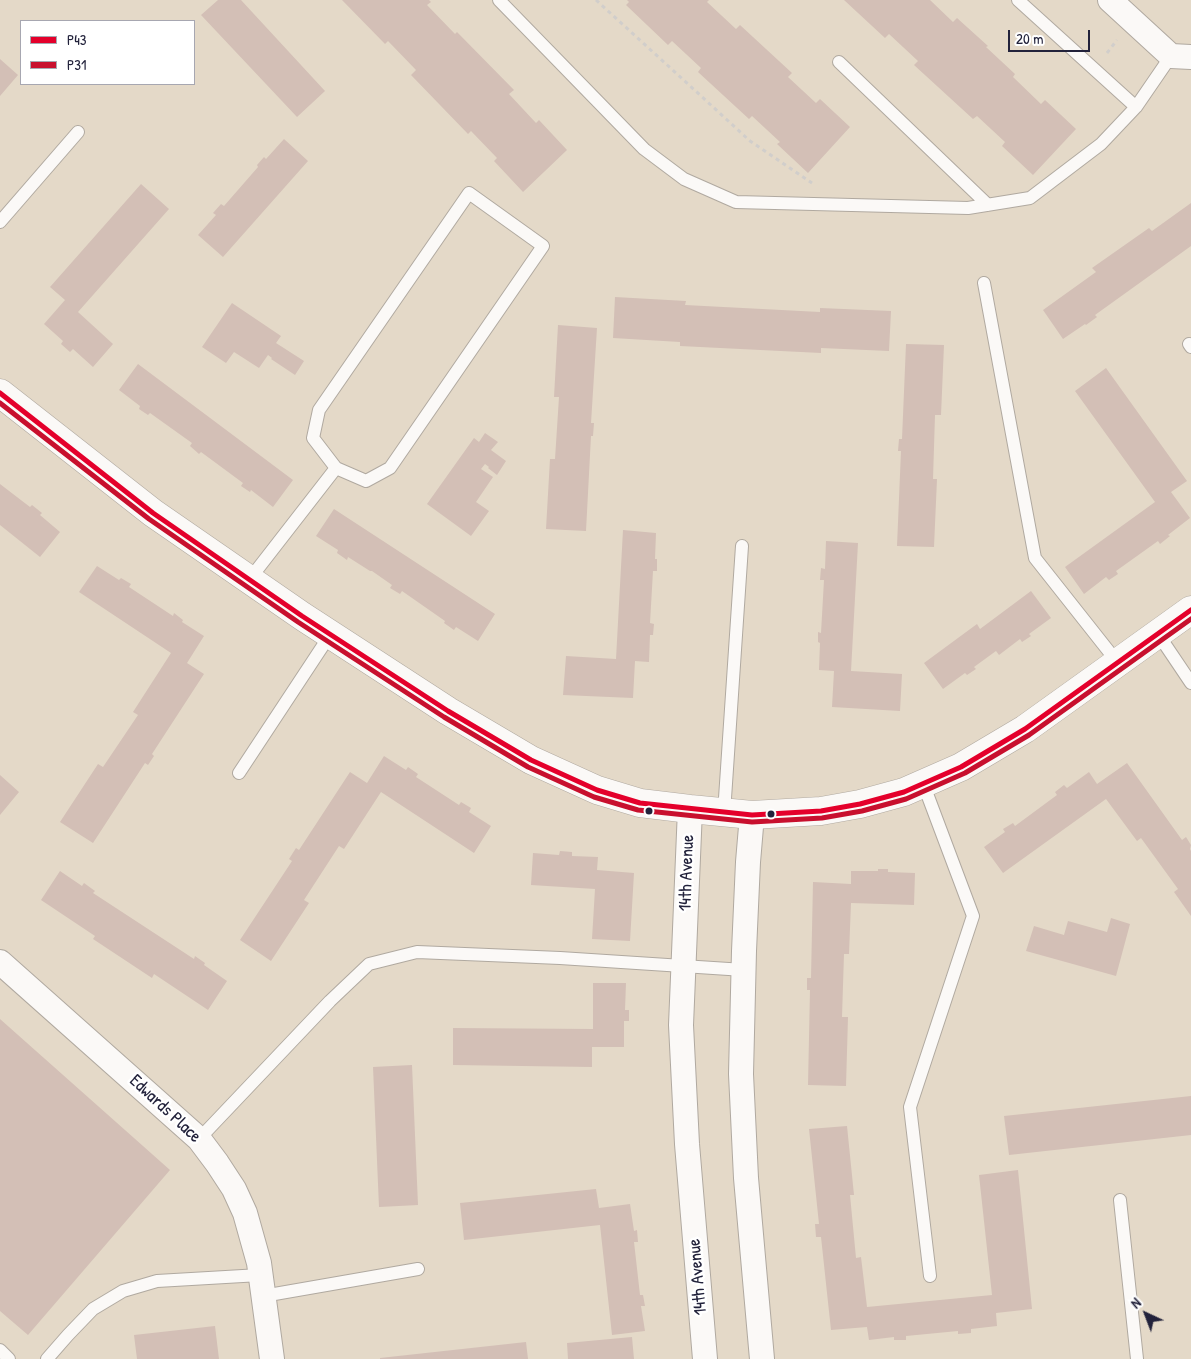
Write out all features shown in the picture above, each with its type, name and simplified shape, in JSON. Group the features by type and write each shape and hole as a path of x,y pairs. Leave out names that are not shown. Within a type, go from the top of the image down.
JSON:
{"street":[{"path":"1110,0 1181,56"},
{"name":"14th Avenue","path":"0,393 153,513 330,635 448,711 531,760 597,790 640,803 690,810 681,1026 687,1144 705,1359"},
{"path":"690,810 752,815 821,811 860,804 904,792 961,766 1025,729 1191,610"},
{"path":"752,815 748,862 741,1074 746,1178 762,1359"},
{"name":"Edwards Place","path":"0,962 199,1139 234,1189 245,1213 259,1263 272,1359"}],"lane":[{"path":"500,0 644,149 684,179 736,202 968,208 1030,198 1101,144 1181,56"},
{"path":"1018,0 1136,107"},
{"path":"839,62 988,205"},
{"path":"0,222 78,132"},
{"path":"469,193 543,246 390,468 366,481 336,468 313,438 319,410 469,193"},
{"path":"984,283 1035,558 1118,663"},
{"path":"249,580 336,468"},
{"path":"724,813 742,546"},
{"path":"1158,634 1191,683"},
{"path":"238,773 330,635"},
{"path":"923,784 973,916 910,1107 930,1276"},
{"path":"199,1139 330,1001 369,964 417,952 560,958 744,970"},
{"path":"1120,1200 1137,1359"},
{"path":"47,1359 93,1309 123,1291 157,1281 262,1285 418,1269"},
{"path":"0,1350 9,1359"}],"path":[{"path":"596,0 750,141 819,188"}],"building":[{"path":"218,0 241,0 325,91 297,117 201,15"},
{"path":"342,0 429,0 431,2 427,5 455,34 457,32 514,90 509,94 536,123 539,120 567,150 523,192 494,161 497,158 471,131 468,134 411,75 416,70 388,41 385,44"},
{"path":"627,0 709,0 707,2 736,29 740,25 792,73 788,77 816,103 820,99 850,127 808,173 777,144 780,142 752,116 749,119 698,72 701,68 672,41 668,45 626,5 629,2"},
{"path":"844,0 930,0 953,22 957,18 988,46 986,47 1015,74 1013,77 1041,104 1045,100 1076,129 1033,175 1002,146 1005,142 977,116 973,119 914,65 918,61 889,34 885,38"},
{"path":"0,59 18,75 0,96"},
{"path":"284,139 308,161 223,257 198,235 216,215 213,213 221,204 224,206 258,167 257,165 264,157 266,159"},
{"path":"141,184 169,209 78,312 113,344 93,367 73,349 70,352 61,344 63,341 44,324 65,300 50,287"},
{"path":"1191,203 1191,246 1095,315 1097,317 1086,325 1063,339 1043,310 1096,272 1092,268 1149,228 1152,231"},
{"path":"615,297 686,301 685,305 820,312 820,308 891,311 889,351 821,348 821,353 680,346 680,342 613,338"},
{"path":"232,303 281,336 276,343 304,361 295,375 268,355 259,368 234,352 226,363 202,347"},
{"path":"558,325 597,328 591,423 594,423 593,436 591,436 586,531 546,529 550,459 555,459 559,397 554,397"},
{"path":"906,344 944,345 941,415 935,415 933,479 937,479 934,547 897,546 901,451 898,451 899,439 902,439"},
{"path":"138,364 293,480 273,507 251,490 250,492 241,486 243,483 201,452 199,454 190,446 192,443 150,413 148,415 139,409 140,406 119,390"},
{"path":"1106,368 1187,481 1171,492 1190,518 1168,535 1170,536 1160,544 1158,541 1116,571 1118,574 1109,580 1106,577 1084,594 1065,567 1155,502 1075,391"},
{"path":"485,433 498,442 491,450 506,461 497,475 485,464 481,469 493,477 476,502 489,511 471,536 427,504 474,438 479,442"},
{"path":"0,484 30,507 32,505 42,513 40,515 60,532 40,557 0,525"},
{"path":"334,509 495,614 478,641 456,627 454,630 444,623 445,621 402,591 400,594 390,588 392,585 348,557 347,560 337,553 338,550 316,536"},
{"path":"623,530 656,533 655,559 657,559 657,571 653,571 650,623 654,624 653,635 650,635 649,662 635,661 633,698 563,695 566,656 616,659"},
{"path":"826,541 858,543 851,671 902,674 900,711 832,707 834,671 819,670 820,643 818,642 818,632 821,633 824,580 820,580 821,568 825,569"},
{"path":"97,566 119,580 121,578 131,584 129,587 173,616 174,613 183,620 182,622 204,636 187,663 204,674 152,754 154,756 148,765 145,763 93,843 60,822 98,764 103,767 138,715 133,712 171,653 79,592"},
{"path":"1031,591 1051,618 1029,634 1031,636 1022,642 1020,639 999,655 996,651 974,667 976,669 967,675 965,673 943,689 924,663 977,624 980,629"},
{"path":"384,756 406,770 408,767 418,774 416,777 459,805 461,802 471,808 469,812 491,826 474,853 381,792 344,849 339,846 304,900 309,903 271,961 240,940 292,861 289,859 296,848 299,850 350,772 367,783"},
{"path":"1127,763 1182,840 1186,837 1191,845 1191,916 1174,892 1178,889 1141,838 1137,841 1106,799 1003,873 984,847 1005,832 1003,829 1013,823 1015,826 1057,795 1055,792 1064,785 1067,788 1089,772 1097,784"},
{"path":"0,775 19,792 0,815"},
{"path":"560,851 572,852 572,856 598,857 597,870 634,873 630,941 592,939 595,889 531,885 533,853 559,855"},
{"path":"878,869 888,869 888,872 915,873 914,905 851,903 849,954 844,954 842,1017 848,1017 846,1086 808,1085 810,990 807,990 807,978 811,978 813,882 851,884 851,871 878,871"},
{"path":"60,871 82,886 84,883 95,891 93,893 194,959 195,956 205,963 204,965 227,981 208,1010 154,974 152,978 93,939 95,936 41,900"},
{"path":"1111,918 1130,924 1116,976 1026,951 1034,926 1064,935 1068,921 1107,932"},
{"path":"593,983 626,983 625,1010 629,1010 629,1021 624,1021 624,1047 592,1047 592,1067 453,1065 453,1028 593,1029"},
{"path":"0,1019 170,1170 28,1335 0,1311"},
{"path":"412,1065 418,1205 379,1207 373,1067"},
{"path":"1191,1096 1191,1135 1009,1155 1004,1116"},
{"path":"847,1126 854,1195 850,1195 856,1258 861,1257 867,1307 992,1295 979,1175 1018,1170 1032,1309 996,1313 997,1326 971,1329 971,1333 958,1334 958,1331 906,1336 906,1340 894,1340 894,1337 869,1340 867,1327 831,1330 821,1237 816,1237 815,1224 819,1224 809,1129"},
{"path":"596,1189 599,1208 630,1204 634,1231 637,1230 638,1242 634,1242 640,1295 643,1295 645,1306 641,1306 645,1331 612,1335 600,1225 464,1240 460,1203"},
{"path":"215,1326 219,1359 137,1359 134,1335"},
{"path":"632,1337 634,1359 568,1359 567,1343"},
{"path":"526,1342 528,1359 380,1359 380,1358"}],"transit line":[{"name":"P43","path":"0,393 153,513 302,616 448,711 531,760 597,790 640,803 752,815 821,811 860,804 904,792 961,767 1025,729 1191,610"},
{"name":"P31","path":"0,403 149,519 298,622 444,717 528,767 594,797 638,810 752,822 822,818 862,811 906,799 965,773 1029,735 1191,619"}]}
